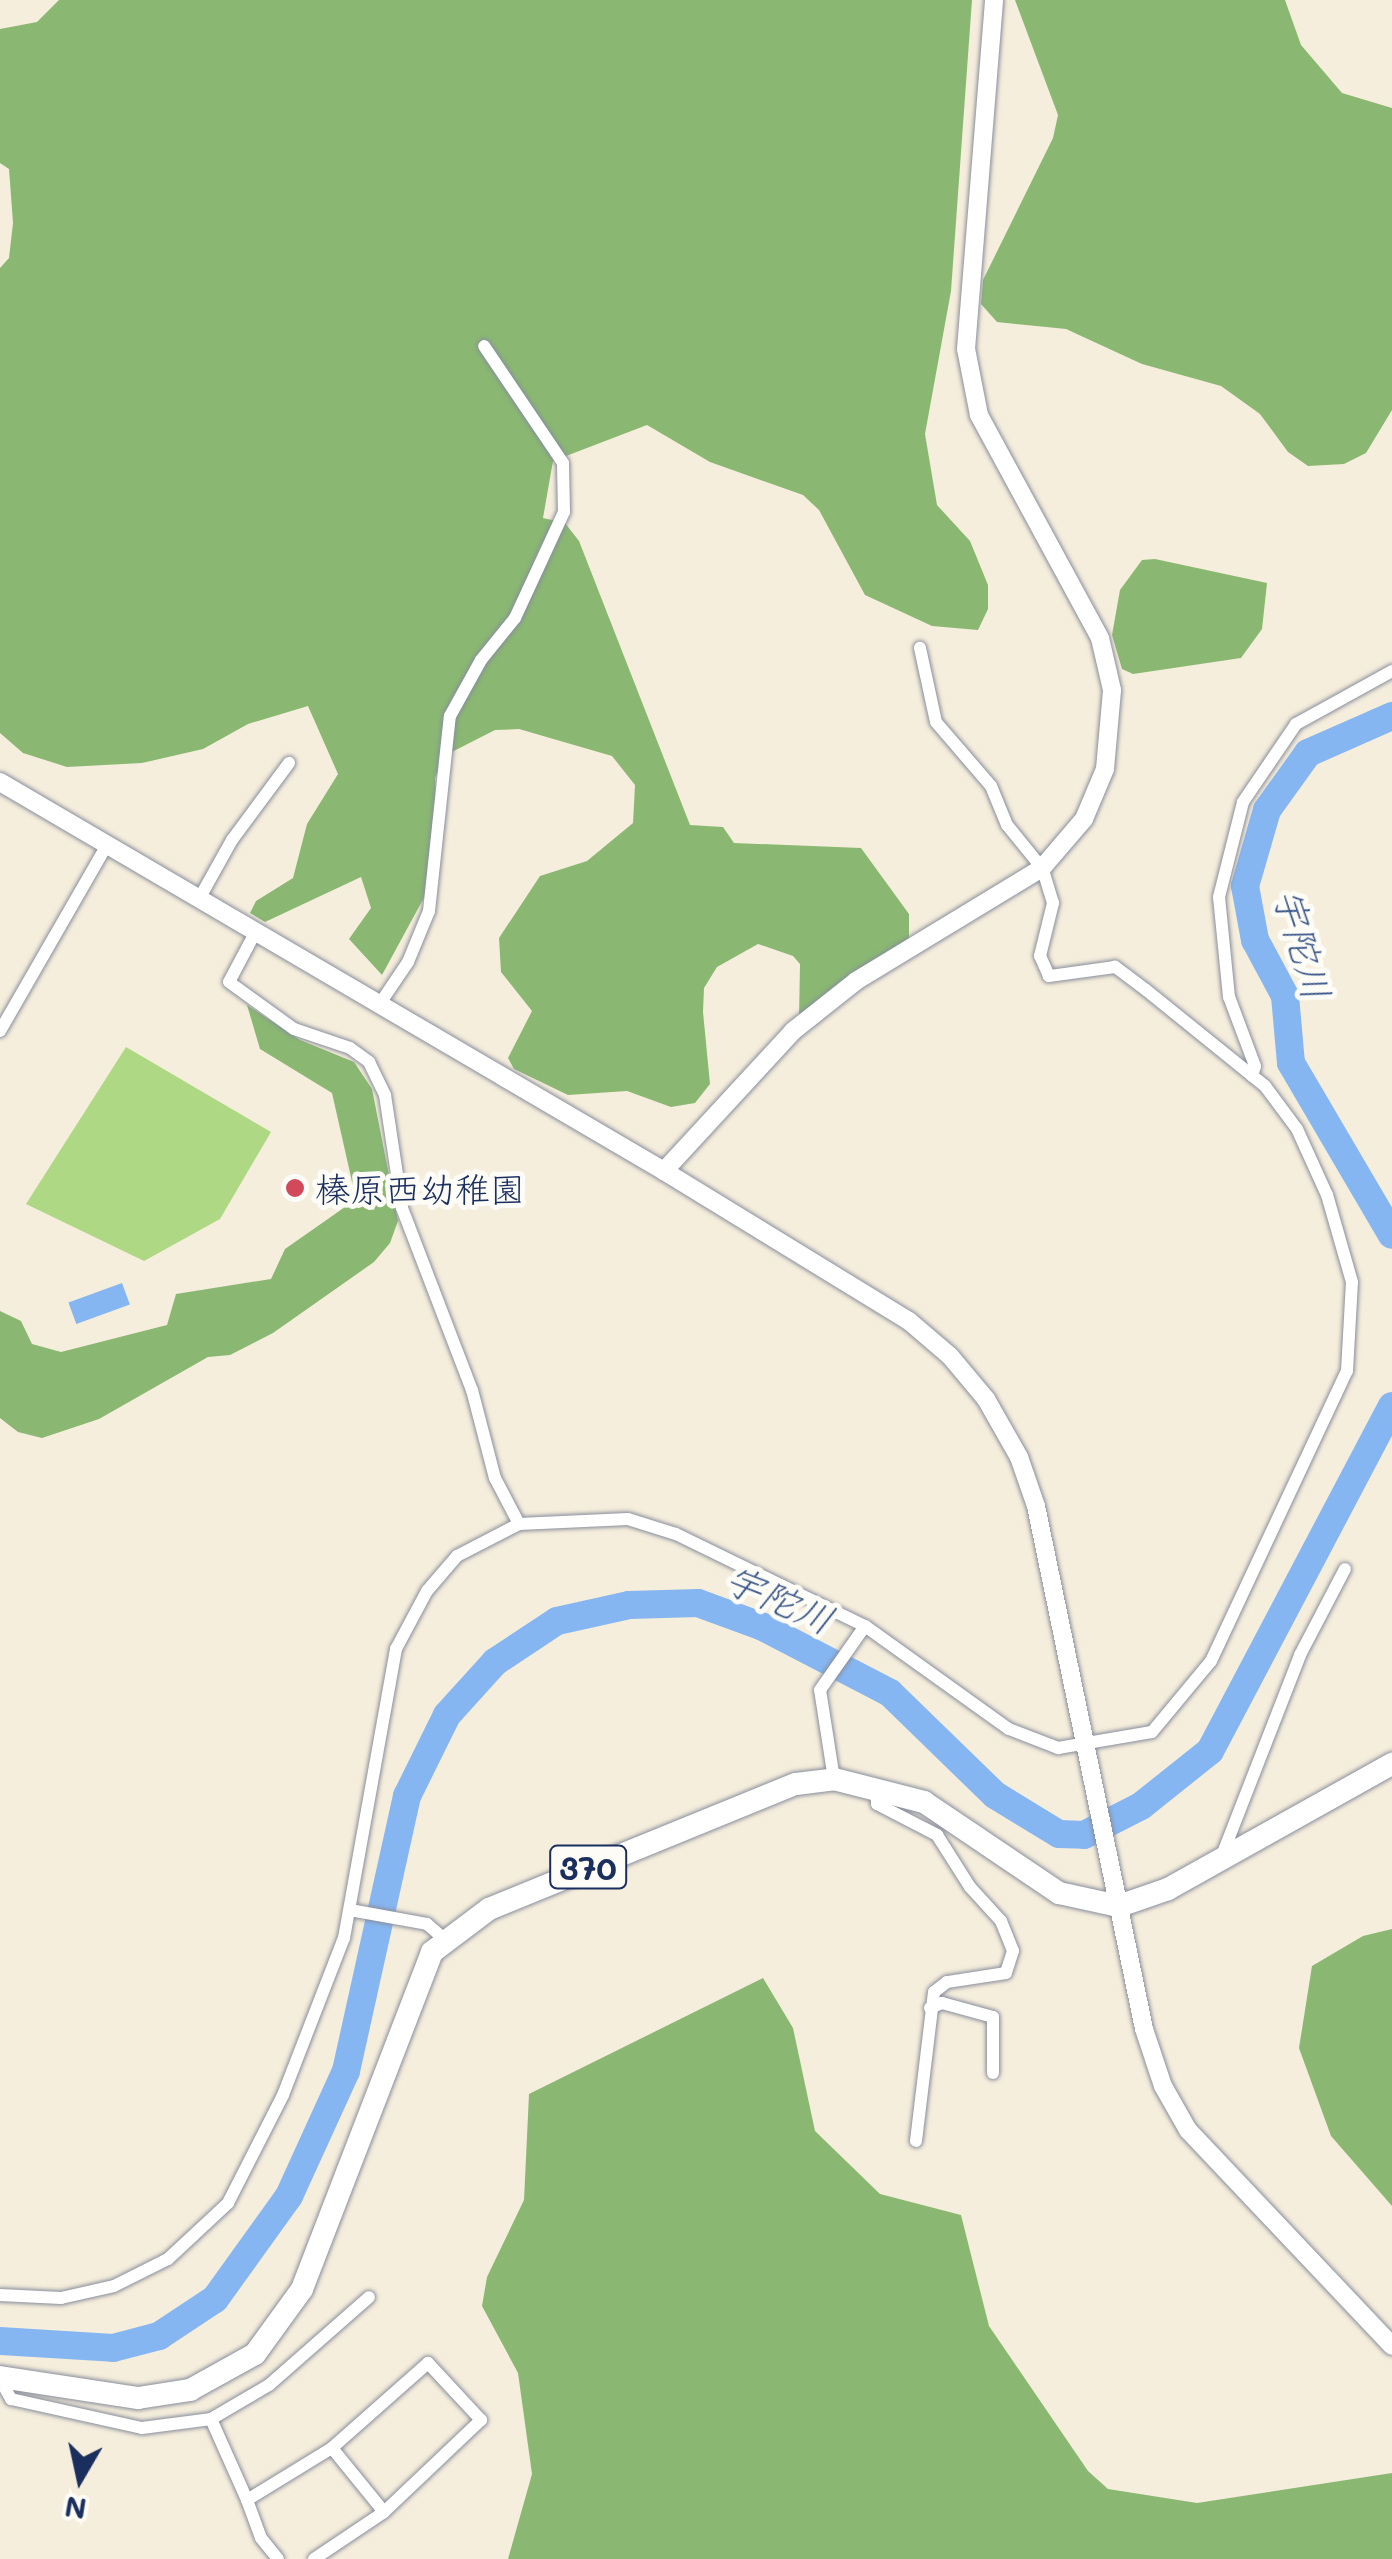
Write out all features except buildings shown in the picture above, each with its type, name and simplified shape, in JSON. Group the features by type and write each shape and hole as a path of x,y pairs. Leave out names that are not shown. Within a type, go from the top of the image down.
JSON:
{"highway":[{"path":"1119,1906 1168,1889 1392,1764"},
{"name":"370","path":"0,2378 138,2398 190,2390 255,2354 302,2289 422,1972 443,1938 489,1909 796,1784 834,1779 877,1786 924,1802 1059,1893 1119,1906"}],"street":[{"path":"664,1172 793,1031 856,981 1042,868 1084,819 1100,783 1112,738 1112,690 1086,607 978,414 966,349 994,0"},
{"path":"379,1005 408,962 428,911 450,716 481,660 516,618 564,512 563,463 484,346"},
{"path":"0,2295 61,2298 114,2286 168,2259 204,2230 252,2165 333,1972 353,1911 396,1649 427,1591 457,1556 519,1524 628,1519 676,1534 861,1631 1008,1729 1046,1745 1087,1752 1152,1732 1211,1662 1347,1371 1352,1282 1327,1195 1296,1129 1252,1076 1116,966 1049,976 1040,956 1053,903 1042,868 1007,825 991,786 936,722 920,648"},
{"path":"1252,1076 1256,1066 1230,997 1218,897 1243,802 1296,724 1392,671"},
{"path":"199,899 232,840 289,764"},
{"path":"0,782 664,1172 909,1321 986,1399 1019,1457 1036,1506 1144,2029 1163,2086 1188,2130 1392,2346"},
{"path":"0,1031 107,845"},
{"path":"255,933 229,982 294,1028 350,1048 370,1062 384,1095 402,1208 472,1390 495,1478 519,1524"},
{"path":"1222,1858 1300,1655 1345,1570"},
{"path":"834,1779 820,1690 861,1631"},
{"path":"877,1786 877,1804 936,1835 1011,1942 1006,1972 947,1982 934,1992 916,2141"},
{"path":"353,1911 423,1924 443,1938"},
{"path":"930,2008 942,2003 993,2017 993,2073"},
{"path":"0,2378 11,2399 142,2428 211,2420 270,2386 370,2296"},
{"path":"247,2500 332,2448 428,2363 481,2420 384,2512 314,2559"},
{"path":"211,2420 261,2538 278,2559"},
{"path":"332,2448 384,2512"}],"green space":[{"path":"59,0 972,0 951,291 925,434 937,505 970,541 988,585 988,609 978,630 932,626 865,595 819,510 803,495 710,462 647,425 553,461 543,518 565,523 579,541 690,825 723,827 734,843 861,848 909,914 909,939 799,1018 800,964 793,956 758,944 717,967 704,988 710,1084 695,1103 671,1107 627,1091 568,1095 514,1069 508,1058 532,1011 501,972 499,938 540,876 587,861 633,823 635,785 612,756 519,729 495,730 444,756 435,778 439,870 382,975 349,939 371,908 361,877 265,922 250,913 256,901 293,878 307,824 338,774 308,706 248,724 203,749 142,763 67,767 23,753 0,733 0,268 9,258 13,223 9,169 0,163 0,29 37,22"},
{"path":"1015,0 1285,0 1301,45 1342,93 1392,108 1392,410 1366,453 1344,464 1308,466 1288,452 1260,414 1221,386 1142,364 1066,329 997,322 981,304 983,280 1053,138 1058,115"},
{"path":"1155,559 1267,583 1262,629 1241,658 1133,674 1122,669 1112,635 1120,590 1142,560"},
{"path":"247,1005 300,1040 354,1062 372,1089 398,1221 390,1243 374,1262 273,1333 230,1355 208,1357 99,1419 42,1438 18,1432 0,1418 0,1311 21,1321 32,1344 61,1352 167,1325 176,1294 271,1279 285,1249 345,1207 353,1186 332,1093 260,1049"},
{"path":"126,1047 271,1132 220,1219 144,1261 26,1204"},
{"path":"1392,1929 1392,2206 1331,2136 1299,2048 1312,1966 1363,1936"},
{"path":"763,1978 793,2028 815,2131 880,2194 961,2215 989,2326 1088,2471 1108,2489 1197,2503 1392,2473 1392,2559 508,2559 532,2474 518,2373 482,2306 487,2277 524,2200 529,2094"}],"water":[{"path":"122,1283 130,1305 76,1324 68,1302"}],"waterway":[{"name":"宇陀川","path":"1392,716 1308,753 1267,810 1245,886 1255,940 1285,996 1291,1063 1392,1235"},
{"name":"宇陀川","path":"0,2341 113,2348 159,2336 215,2299 289,2196 346,2071 407,1796 447,1715 495,1662 557,1621 629,1605 698,1603 761,1626 890,1693 995,1795 1059,1834 1084,1835 1141,1806 1210,1751 1392,1406"}],"place":[{"name":"榛原西幼稚園","path":"295,1188"}]}
